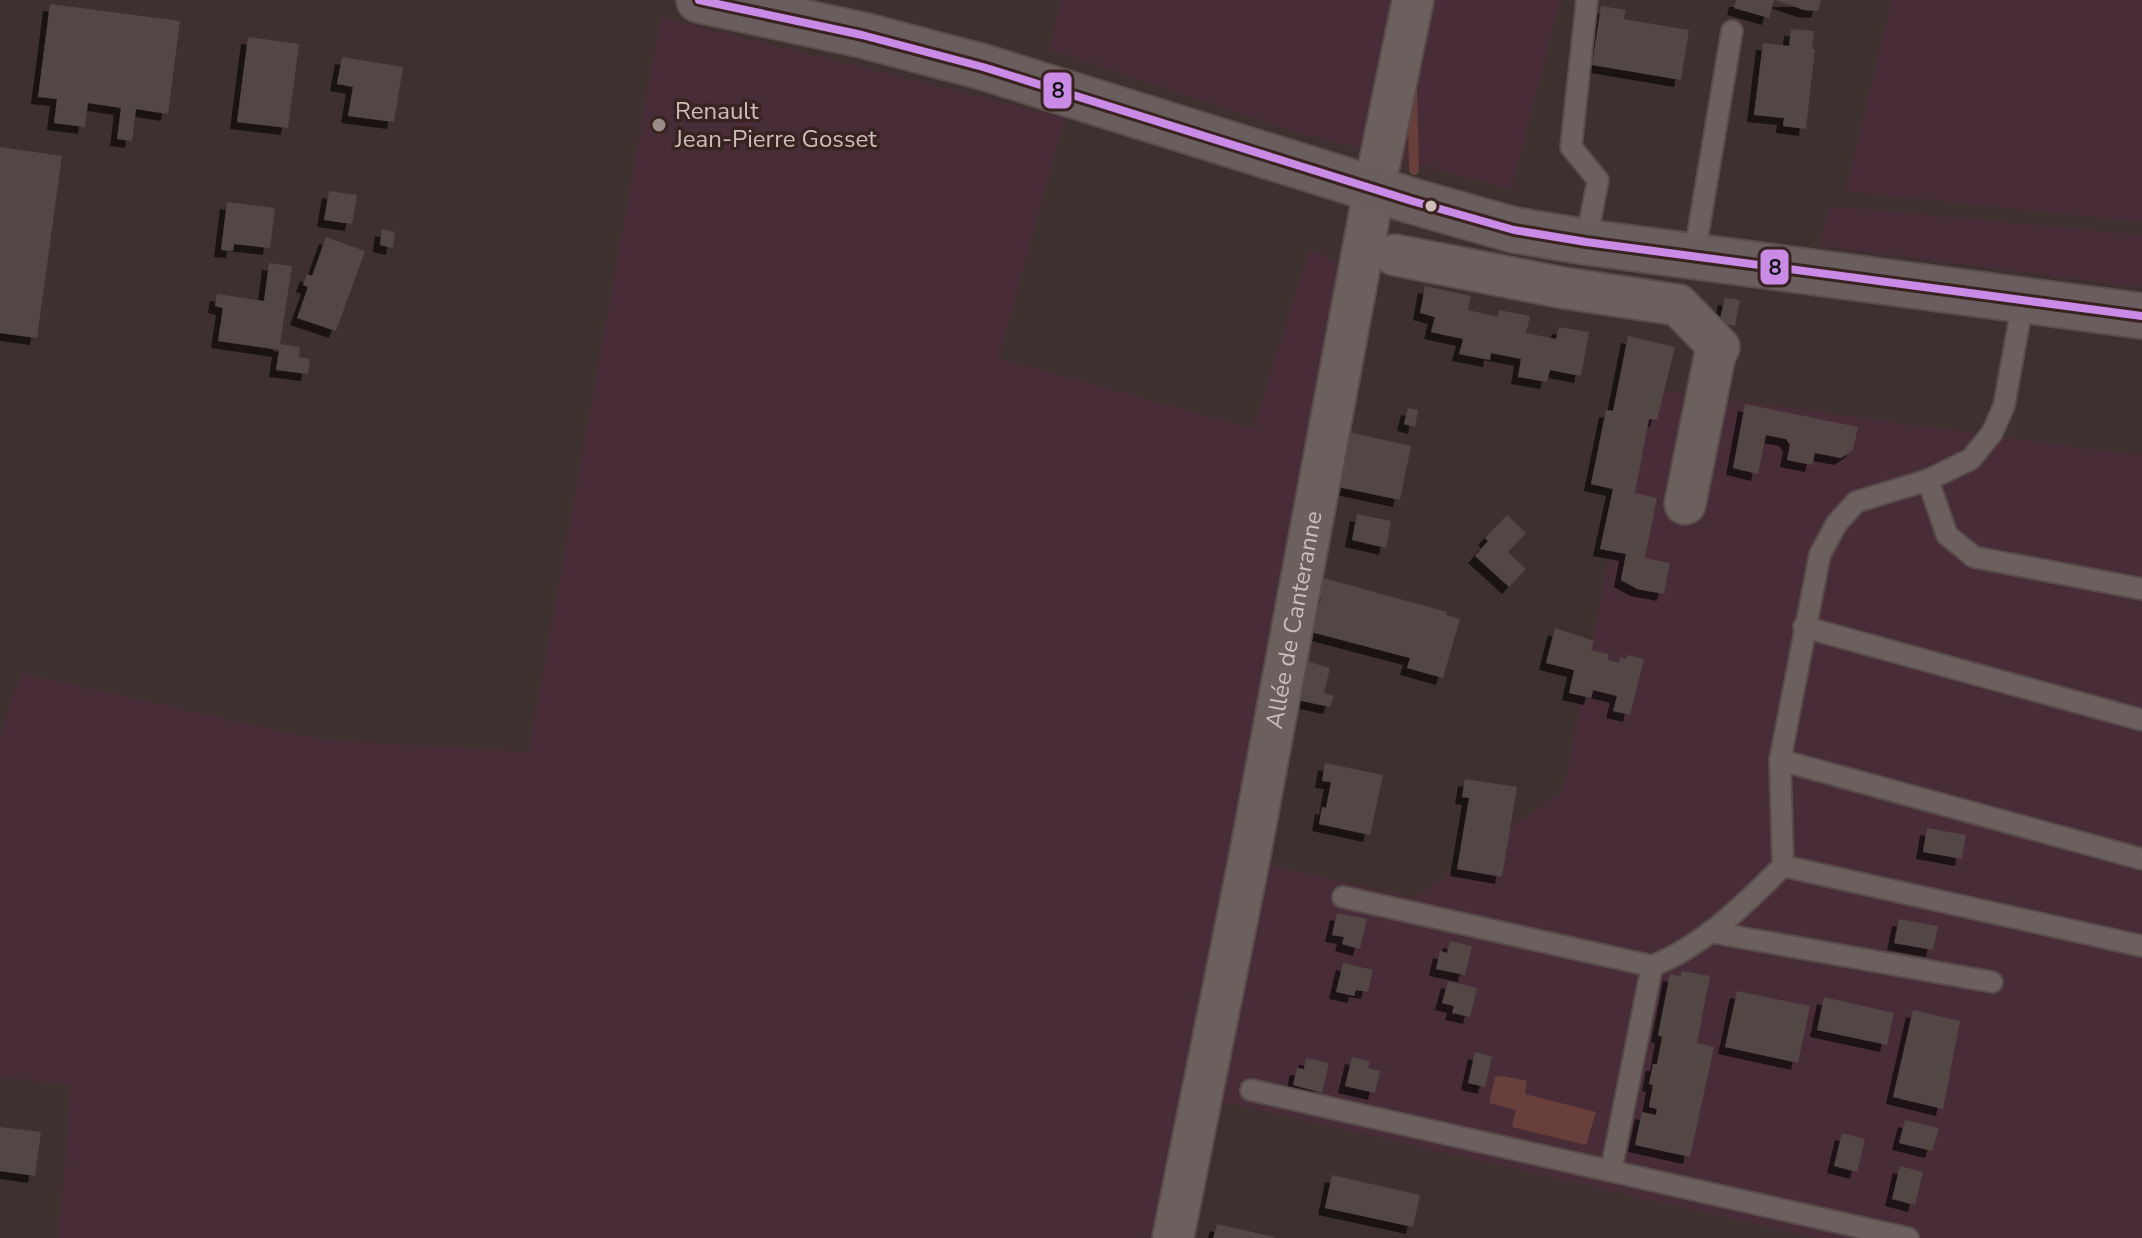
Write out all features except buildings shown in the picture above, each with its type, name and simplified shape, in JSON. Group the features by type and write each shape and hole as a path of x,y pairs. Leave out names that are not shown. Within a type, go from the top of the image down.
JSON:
{"main road":[{"path":"699,0 862,35 983,67 1374,190 1514,230 2142,316"}],"street":[{"name":"Allée de Canteranne","path":"1173,1238 1249,860 1374,190 1413,0"},
{"path":"1395,255 1564,288 1678,305 1719,347 1685,504"},
{"path":"1678,305 1689,256"}],"lane":[{"path":"1586,242 1598,180 1571,147 1587,0"},
{"path":"1689,256 1732,31"},
{"path":"1343,897 1652,966 1678,956 1749,899 1783,866 1780,760 1820,554 1837,523 1856,502 1928,480 1971,459 1992,433 2004,406 2023,301"},
{"path":"1928,480 1947,535 1974,557 2142,589"},
{"path":"1804,627 2142,720"},
{"path":"1780,760 2142,859"},
{"path":"1783,866 2142,946"},
{"path":"1710,932 1992,982"},
{"path":"1611,1171 1652,966"},
{"path":"1251,1090 1908,1238"}],"shaded area":[{"path":"1061,0 1560,0 1511,189 1300,133 1050,49"},
{"path":"1892,0 2142,0 2142,222 1846,191"},
{"path":"661,18 1065,118 998,358 1253,429 1310,250 1351,269 1242,859 1415,898 1564,790 1642,388 2142,456 2142,1238 1817,1238 1198,1096 1171,1238 59,1238 71,1085 0,1077 0,736 21,673 320,740 529,752"},
{"path":"1829,206 2142,235 2142,287 1820,246"},
{"path":"1495,1077 1527,1081 1525,1094 1596,1112 1586,1145 1512,1127 1516,1110 1489,1103"}],"waterway":[{"path":"1412,88 1414,170"}],"transit line":[{"name":"8","path":"699,0 862,35 983,67 1514,230 2142,316"}],"place":[{"name":"Renault Jean-Pierre Gosset","path":"659,125"}]}
